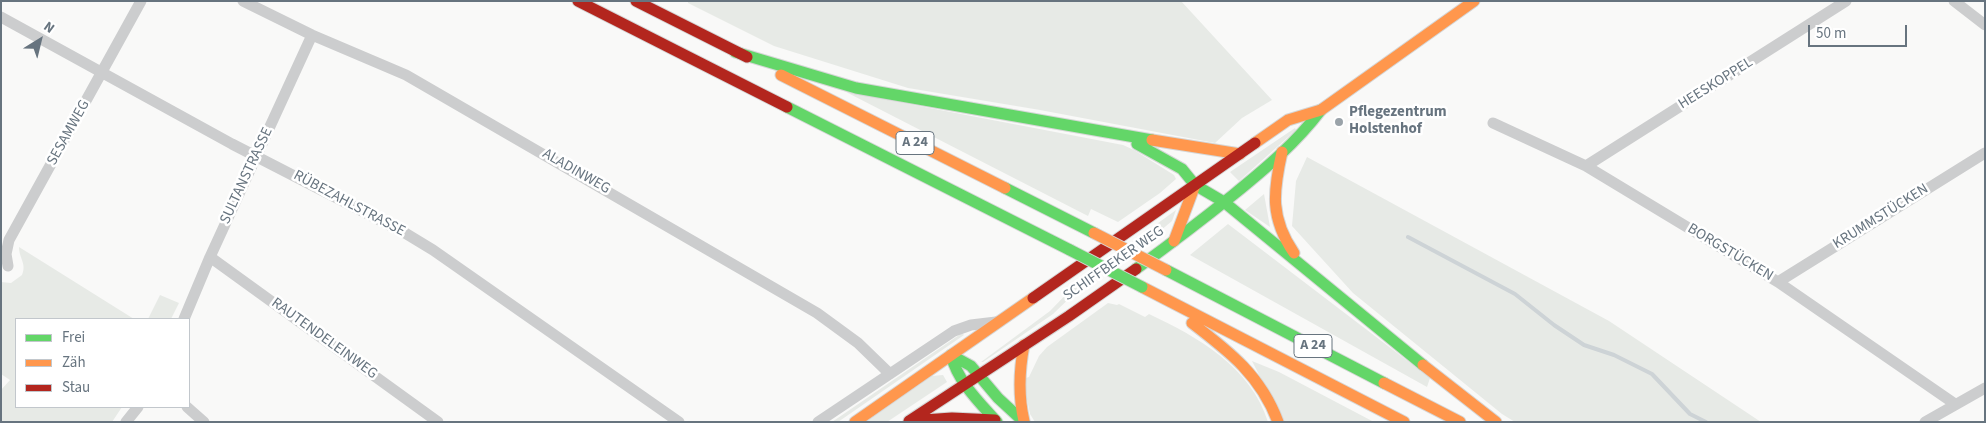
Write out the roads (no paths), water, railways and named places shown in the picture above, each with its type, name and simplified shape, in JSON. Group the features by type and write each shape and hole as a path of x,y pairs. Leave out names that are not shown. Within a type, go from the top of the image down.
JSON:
{"main road":[{"name":"A 24","path":"578,1 1070,250 1404,422"},
{"name":"A 24","path":"636,1 1166,270 1460,422"},
{"name":"SCHIFFBEKER WEG","path":"855,422 1288,120 1321,110 1474,1"},
{"path":"735,52 856,88 1107,133 1240,154"},
{"name":"SCHIFFBEKER WEG","path":"908,421 1024,345 1174,240 1224,202 1282,152 1308,129 1321,110"},
{"path":"1107,133 1143,146 1173,162 1182,169 1195,185 1224,202 1304,266 1344,301 1496,422"},
{"path":"1282,152 1275,180 1274,207 1284,237 1304,266"},
{"path":"1174,240 1195,185"},
{"path":"1155,294 1229,351 1254,375 1269,398 1278,422"},
{"path":"1024,345 1018,378 1019,401 1024,422"},
{"path":"951,355 965,361 979,374 1009,409 1024,422"},
{"path":"951,355 956,370 996,421"},
{"path":"908,421 939,416 959,416 996,421"}],"street":[{"name":"SESAMWEG","path":"8,266 6,254 9,240 141,1"},
{"name":"ALADINWEG","path":"242,1 312,35 406,75 818,313 858,343 890,374"},
{"name":"HEESKOPPEL","path":"1586,166 1846,1"},
{"path":"1954,1 1985,24"},
{"name":"RÜBEZAHLSTRASSE","path":"1,17 256,156 405,233 433,250 679,422"},
{"name":"SULTANSTRASSE","path":"184,318 210,256 312,35"},
{"name":"BORGSTÜCKEN","path":"1493,123 1586,166 1778,282 1955,404"},
{"name":"KRUMMSTÜCKEN","path":"1778,282 1985,153"},
{"name":"RAUTENDELEINWEG","path":"210,256 438,422"},
{"name":"SCHIFFBEKER WEG","path":"818,422 954,331 971,325 1000,321"},
{"path":"1924,422 1985,388"},
{"path":"126,422 137,408"},
{"path":"188,408 204,422"}],"waterway":[{"path":"1408,237 1515,294 1554,325 1584,345 1614,355 1652,374 1690,414 1706,422"}],"place":[{"name":"Pflegezentrum Holstenhof","path":"1339,122"}]}
